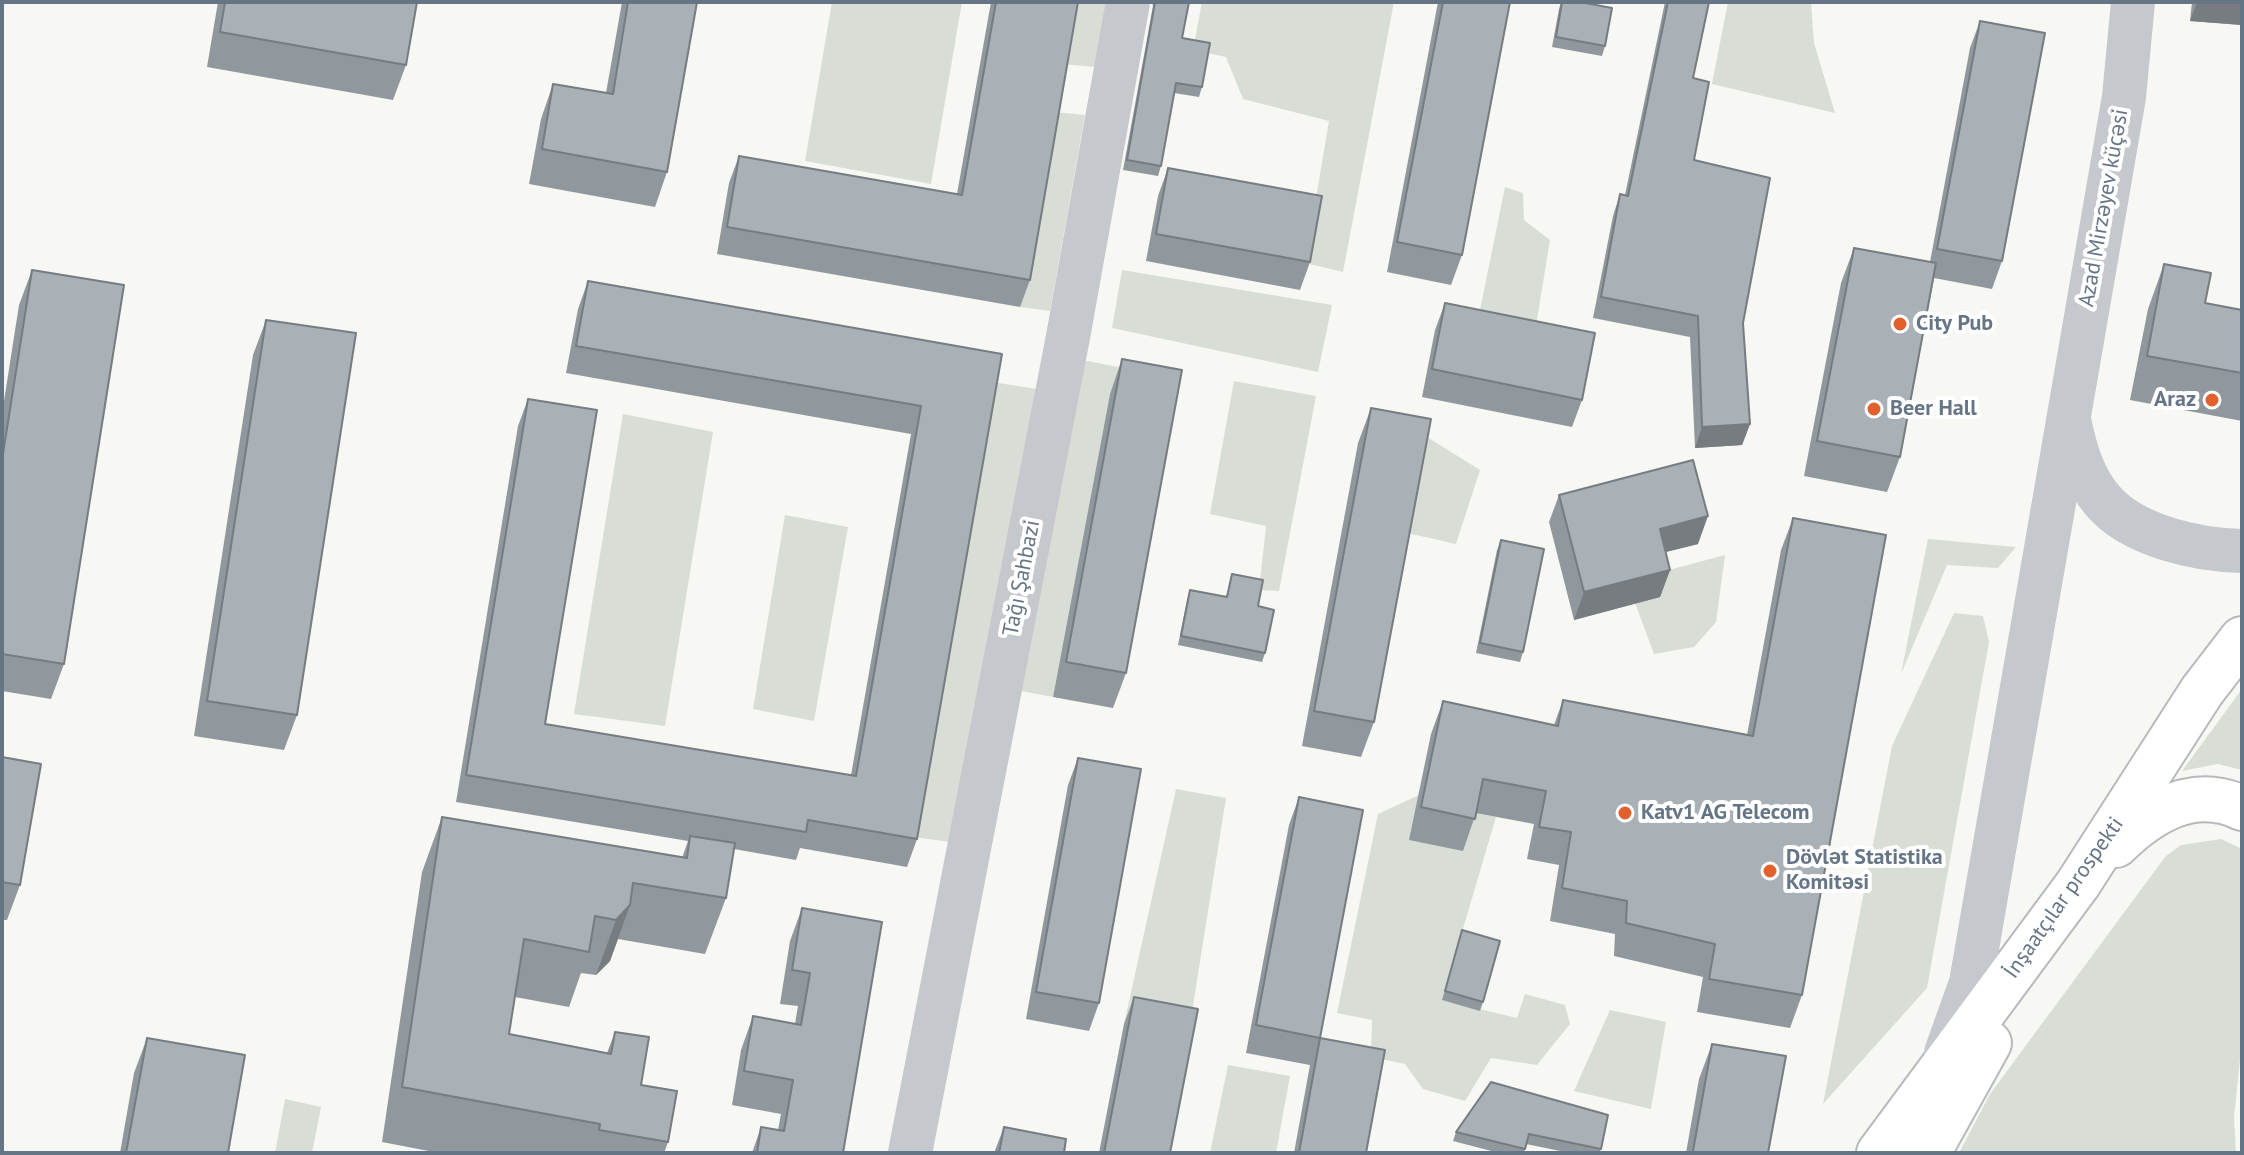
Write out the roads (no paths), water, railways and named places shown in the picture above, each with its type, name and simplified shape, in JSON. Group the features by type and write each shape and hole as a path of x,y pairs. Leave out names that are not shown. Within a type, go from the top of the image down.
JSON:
{"main road":[{"name":"İnşaatçılar prospekti","path":"1879,1153 2078,884 2202,691 2242,639"},
{"path":"1928,1153 2078,884 2130,832 2163,808 2190,799 2210,798 2242,808"}],"street":[{"name":"Tağı Şahbazi","path":"910,1153 1068,337 1128,2"},
{"name":"Azad Mirzəyev küçəsi","path":"1938,1074 1971,983 2124,97 2133,2"},
{"path":"2067,414 2086,475 2104,502 2131,523 2161,536 2242,551"}],"place":[{"name":"City Pub","path":"1900,324"},
{"name":"Araz","path":"2212,400"},
{"name":"Beer Hall","path":"1874,409"},
{"name":"Katv1 AG Telecom","path":"1625,813"},
{"name":"Dövlət Statistika Komitəsi","path":"1770,871"}]}
